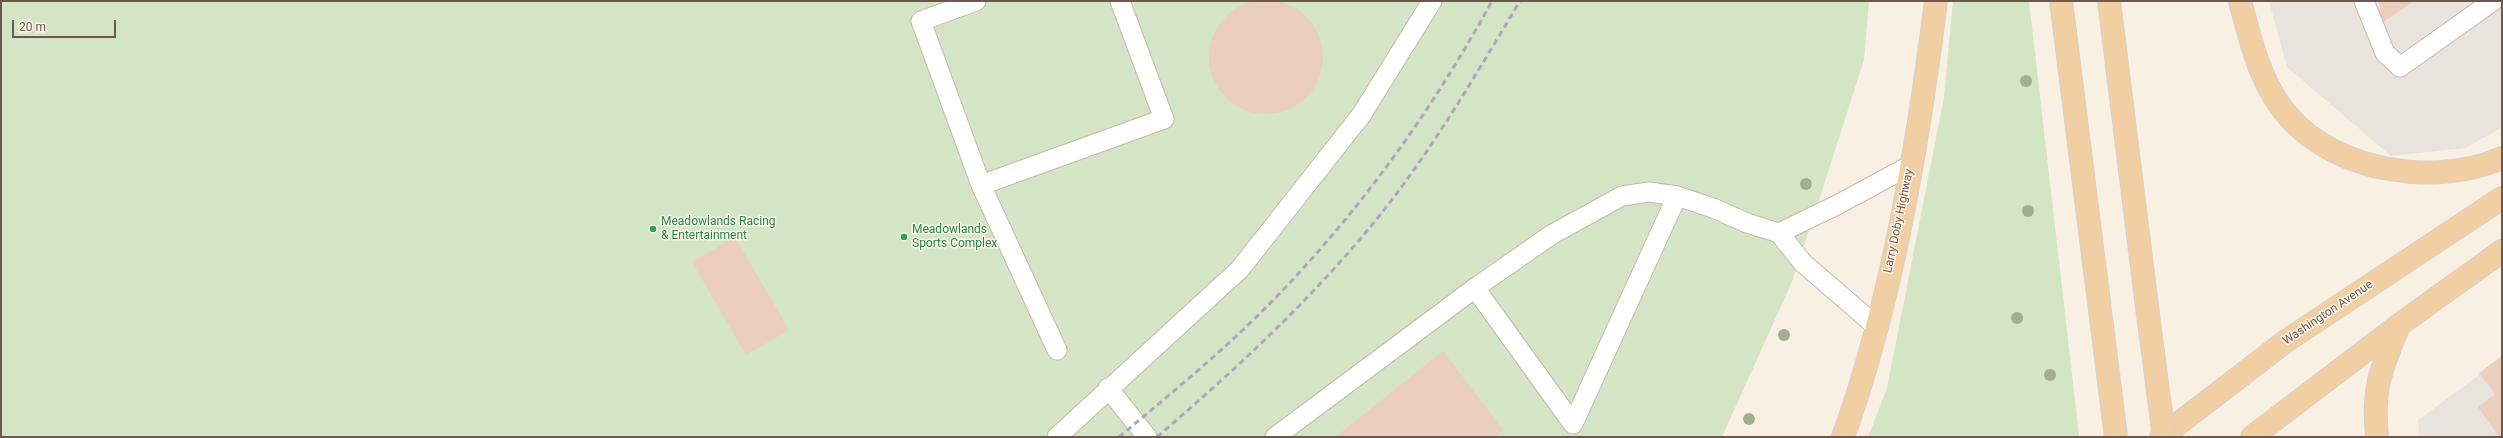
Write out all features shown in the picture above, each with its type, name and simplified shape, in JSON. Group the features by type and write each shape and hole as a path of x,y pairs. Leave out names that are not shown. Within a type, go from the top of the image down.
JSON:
{"main road":[{"name":"Larry Doby Highway","path":"1843,437 1876,326 1911,165 1936,1"},
{"path":"2061,1 2116,437"},
{"path":"2109,1 2163,437"},
{"path":"2240,1 2259,66 2288,117 2309,136 2333,151 2355,161 2402,170 2452,171 2475,167 2502,158"},
{"name":"Washington Avenue","path":"2163,437 2286,341 2502,198"},
{"path":"2252,437 2399,325 2502,251"},
{"path":"2377,437 2374,410 2375,392 2399,325"}],"lane":[{"path":"976,1 922,21 981,184 1057,350"},
{"path":"981,184 1164,119 1120,1"},
{"path":"1057,437 1108,388 1240,268 1362,114 1432,1"},
{"path":"2364,1 2385,53 2400,67 2493,1"},
{"path":"1778,233 1837,205 1911,165"},
{"path":"1275,437 1475,288 1551,235 1622,196 1649,192 1677,196 1713,208 1747,223 1778,233 1803,263 1876,326"},
{"path":"1475,288 1573,424 1677,196"},
{"path":"1108,388 1147,437"}],"shaded area":[{"path":"2269,1 2502,1 2502,127 2466,148 2391,156 2287,67"},
{"path":"2502,358 2502,437 2419,437 2418,420"}],"green space":[{"name":"Meadowlands Sports Complex","path":"1,1 1869,1 1864,60 1791,284 1722,437 1,437"},
{"path":"1953,1 2029,1 2079,435 2077,437 1868,437 1887,388 1944,97"}],"building":[{"path":"1266,0 1288,4 1307,16 1319,35 1323,57 1319,79 1307,98 1288,110 1266,114 1244,110 1225,98 1213,79 1209,57 1213,35 1225,16 1244,4"},
{"path":"2379,1 2414,1 2381,24"},
{"path":"735,237 789,330 746,355 692,262"},
{"path":"1443,351 1503,430 1494,437 1340,437 1338,435"},
{"path":"2502,356 2502,437 2499,437 2478,407 2495,394 2479,373"}],"railway":[{"path":"1119,437 1184,383 1247,326 1283,290 1317,252 1382,173 1412,131 1440,89 1492,1"},
{"path":"1157,437 1215,386 1299,306 1351,250 1376,220 1434,141 1520,1"}],"place":[{"name":"Meadowlands Racing & Entertainment","path":"653,229"},
{"name":"Meadowlands Sports Complex","path":"904,237"}]}
